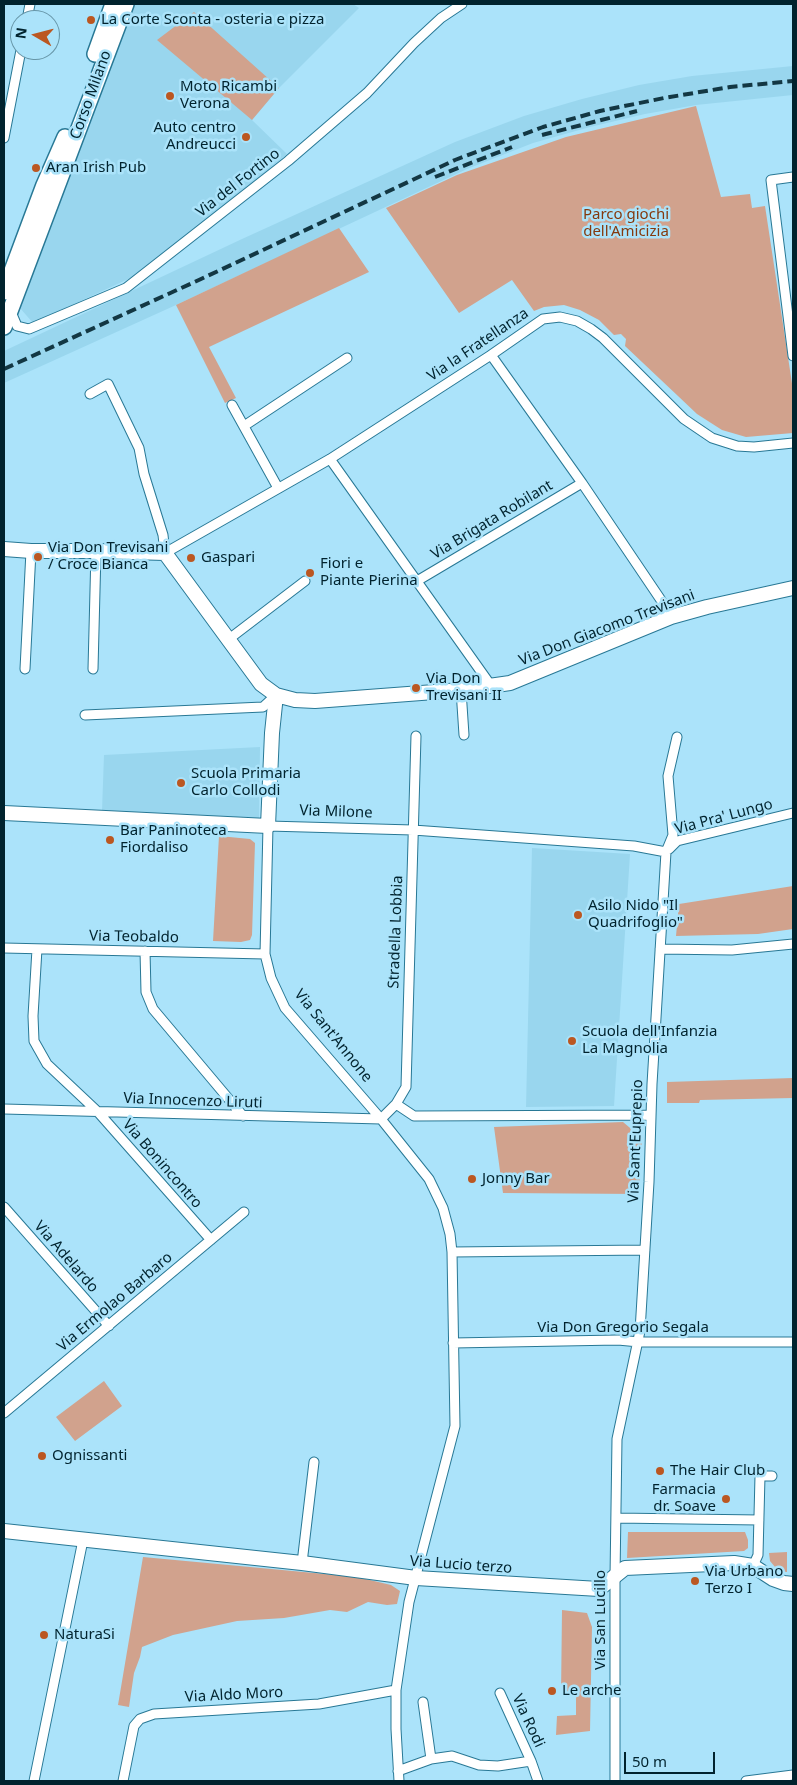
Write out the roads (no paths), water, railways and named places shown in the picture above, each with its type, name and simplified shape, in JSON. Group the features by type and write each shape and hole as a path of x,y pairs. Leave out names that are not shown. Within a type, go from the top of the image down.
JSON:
{"main road":[{"name":"Corso Milano","path":"4,292 44,184 60,150 113,4"},
{"name":"Corso Milano","path":"4,327 126,4"}],"street":[{"name":"Via del Fortino","path":"10,310 17,326 29,330 126,288 288,162 367,93 414,43 441,18 462,4"},
{"path":"4,138 5,122 19,60"},
{"path":"793,176 771,180 789,289 793,356"},
{"name":"Via la Fratellanza","path":"164,553 330,459 491,355 543,319 560,316 577,321 603,338 684,419 712,438 737,446 754,447 793,443"},
{"path":"491,355 582,483 671,617"},
{"path":"244,426 347,358"},
{"path":"4,549 31,552 164,553 163,535 144,474 139,448 108,384 90,394"},
{"path":"232,405 278,488"},
{"path":"330,459 492,687"},
{"name":"Via Brigata Robilant","path":"417,581 582,483"},
{"path":"93,669 96,551"},
{"path":"25,669 31,552"},
{"name":"Via Don Giacomo Trevisani","path":"164,553 261,684 276,695 295,700 315,701 461,690 510,683 671,617 725,602 793,588"},
{"path":"229,639 305,581"},
{"path":"461,690 464,735"},
{"path":"85,715 262,707 276,695"},
{"name":"Via Sant'Annone","path":"276,695 272,733 268,826 265,954 271,978 285,1008 381,1119 429,1179 443,1208 450,1234 452,1252 455,1426 409,1602 396,1690 399,1781"},
{"name":"Stradella Lobbia","path":"381,1119 396,1104 406,1087 416,736"},
{"name":"Via Sant'Euprepio","path":"639,1342 666,852 673,835 668,776 677,737"},
{"name":"Via Milone","path":"4,813 268,826 413,830 624,845 666,852"},
{"name":"Via Pra' Lungo","path":"666,852 677,840 793,813"},
{"path":"660,949 732,950 793,944"},
{"name":"Via Teobaldo","path":"4,948 265,954"},
{"name":"Via Bonincontro","path":"38,949 32,1016 34,1041 48,1064 98,1112 211,1240"},
{"path":"145,951 146,992 152,1009 243,1116"},
{"path":"396,1104 414,1116 651,1114"},
{"name":"Via Innocenzo Liruti","path":"4,1109 381,1119"},
{"name":"Via Adelardo","path":"4,1207 108,1326"},
{"name":"Via Ermolao Barbaro","path":"4,1413 244,1212"},
{"path":"452,1252 645,1250"},
{"name":"Via Don Gregorio Segala","path":"453,1343 618,1340 639,1342 793,1342"},
{"name":"Via San Lucillo","path":"615,1781 617,1439 639,1342"},
{"path":"302,1563 314,1462"},
{"path":"772,1476 760,1476 758,1555 753,1566 773,1579 793,1584"},
{"path":"616,1518 759,1520"},
{"name":"Via Lucio terzo","path":"4,1531 302,1563 416,1578 599,1589 625,1568 734,1563 753,1566"},
{"path":"34,1781 83,1540"},
{"name":"Via Aldo Moro","path":"123,1781 134,1726 140,1719 154,1714 319,1704 396,1690"},
{"name":"Via Rodi","path":"500,1693 532,1761 538,1781"},
{"path":"423,1702 431,1759"},
{"name":"Via Rodi","path":"398,1771 431,1759 452,1756 479,1765 498,1766 532,1761"},
{"path":"746,1781 793,1775"}],"railway":[{"path":"4,369 455,160 543,127 600,111 664,98 730,87 793,81"},
{"path":"542,135 637,111"},
{"path":"435,177 512,147"}],"place":[{"name":"La Corte Sconta - osteria e pizza","path":"91,20"},
{"name":"Moto Ricambi Verona","path":"170,96"},
{"name":"Auto centro Andreucci","path":"246,137"},
{"name":"Aran Irish Pub","path":"36,168"},
{"name":"Via Don Trevisani / Croce Bianca","path":"38,557"},
{"name":"Gaspari","path":"191,558"},
{"name":"Fiori e Piante Pierina","path":"310,573"},
{"name":"Via Don Trevisani II","path":"416,688"},
{"name":"Scuola Primaria Carlo Collodi","path":"181,783"},
{"name":"Bar Paninoteca Fiordaliso","path":"110,840"},
{"name":"Asilo Nido \"Il Quadrifoglio\"","path":"578,915"},
{"name":"Scuola dell'Infanzia La Magnolia","path":"572,1041"},
{"name":"Jonny Bar","path":"472,1179"},
{"name":"Ognissanti","path":"42,1456"},
{"name":"The Hair Club","path":"660,1471"},
{"name":"Farmacia dr. Soave","path":"726,1499"},
{"name":"Via Urbano Terzo I","path":"695,1581"},
{"name":"NaturaSi","path":"44,1635"},
{"name":"Le arche","path":"552,1691"}],"park label":[{"name":"Parco giochi dell'Amicizia","path":"626,224"}]}
